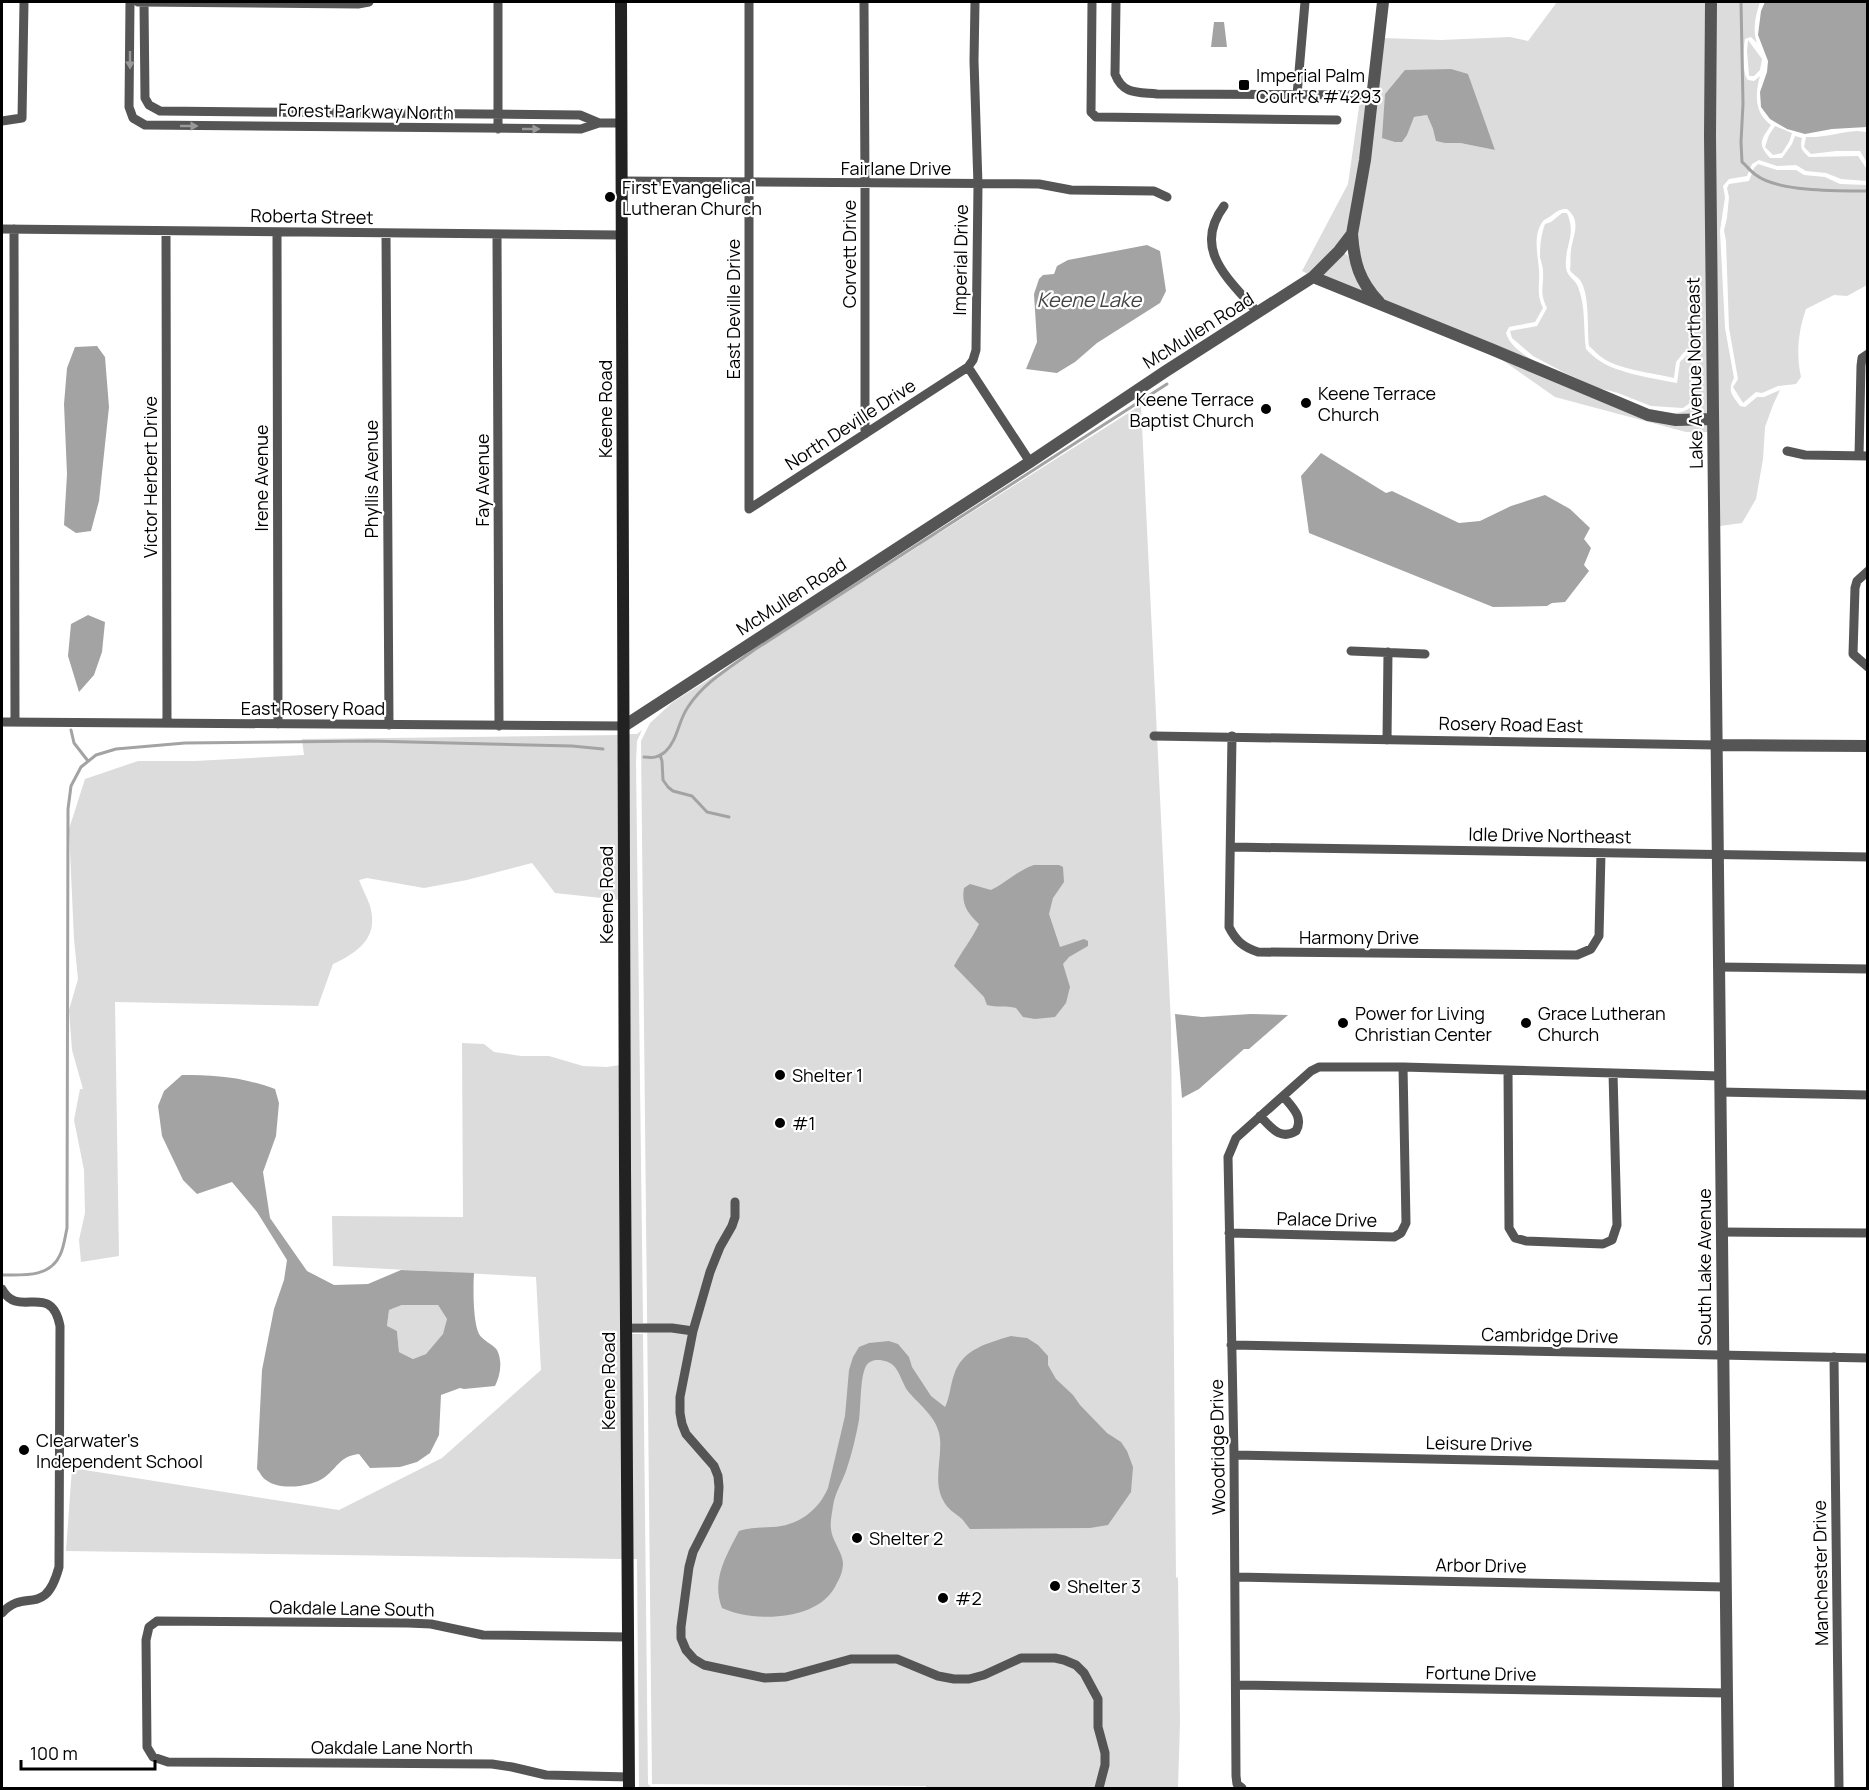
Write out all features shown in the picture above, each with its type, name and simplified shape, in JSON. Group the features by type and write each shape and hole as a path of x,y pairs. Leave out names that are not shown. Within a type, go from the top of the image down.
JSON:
{"main road":[{"name":"Keene Road","path":"621,2 629,1783"}],"street":[{"path":"2,121 22,118 24,2"},
{"path":"130,2 369,2"},
{"name":"Forest Parkway North","path":"130,2 129,107 133,117 145,125 581,129 599,123 622,123"},
{"name":"Forest Parkway North","path":"144,2 145,98 149,105 160,111 579,115 599,123"},
{"path":"498,2 498,129"},
{"name":"East Deville Drive","path":"749,2 749,509"},
{"name":"Corvett Drive","path":"864,2 865,434"},
{"name":"Imperial Drive","path":"968,367 976,350 978,184 974,62 975,2"},
{"path":"1092,2 1091,112 1096,117 1336,120"},
{"path":"1116,2 1115,74 1118,83 1128,91 1157,94 1372,95"},
{"path":"1297,95 1305,2"},
{"path":"1382,305 1368,291 1361,279 1352,234 1365,160 1383,2"},
{"name":"Lake Avenue Northeast","path":"1711,2 1716,745"},
{"path":"244,112 244,126"},
{"name":"Fairlane Drive","path":"622,182 1039,184 1071,190 1154,191 1167,197"},
{"path":"1224,206 1214,218 1211,230 1210,241 1213,256 1220,268 1258,313"},
{"name":"Roberta Street","path":"2,229 622,235"},
{"path":"14,229 15,722"},
{"name":"Victor Herbert Drive","path":"166,231 168,723"},
{"name":"Irene Avenue","path":"277,232 278,724"},
{"name":"Phyllis Avenue","path":"386,234 389,724"},
{"name":"McMullen Road","path":"624,726 1166,371 1313,278 1352,234"},
{"name":"Fay Avenue","path":"497,235 499,726"},
{"path":"1313,278 1648,415 1676,420 1713,419"},
{"path":"1787,451 1805,455 1863,456 1861,366 1862,358 1868,354"},
{"path":"968,367 1030,462"},
{"name":"North Deville Drive","path":"749,509 968,367"},
{"path":"1868,571 1857,581 1855,588 1852,654 1868,667"},
{"path":"1350,651 1425,654"},
{"path":"1387,740 1388,652"},
{"name":"East Rosery Road","path":"2,722 624,726"},
{"name":"Rosery Road East","path":"1154,736 1868,746"},
{"name":"Harmony Drive","path":"1232,736 1229,927 1234,938 1244,948 1258,952 1577,955 1592,949 1599,936 1601,853"},
{"name":"South Lake Avenue","path":"1716,745 1728,1788"},
{"name":"Idle Drive Northeast","path":"1232,847 1868,857"},
{"path":"1718,967 1868,969"},
{"name":"Woodridge Drive","path":"1242,1788 1237,1784 1236,1776 1236,1577 1228,1157 1236,1138 1311,1071 1319,1067 1403,1067 1720,1076"},
{"name":"Palace Drive","path":"1229,1233 1394,1237 1401,1233 1406,1223 1403,1067"},
{"path":"1508,1070 1509,1228 1515,1238 1526,1241 1603,1244 1612,1240 1617,1225 1612,1073"},
{"path":"1720,1092 1868,1095"},
{"path":"1260,1116 1276,1133 1287,1135 1296,1131 1300,1120 1283,1096"},
{"path":"735,1202 735,1216 710,1272 693,1331 680,1397 680,1413 686,1434 714,1466 719,1487 718,1503 693,1552 689,1567 681,1627 681,1638 686,1650 704,1665 765,1678 786,1677 850,1659 897,1659 938,1676 954,1679 984,1675 1021,1658 1064,1660 1076,1665 1084,1673 1098,1699 1098,1727 1105,1753 1105,1765 1099,1788"},
{"path":"1721,1232 1868,1233"},
{"path":"2,1289 3,1293 19,1303 44,1302 52,1306 57,1313 60,1326 60,1407 59,1568 55,1585 48,1594 39,1599 14,1603 2,1613"},
{"path":"626,1328 672,1328 693,1331"},
{"name":"Cambridge Drive","path":"1231,1344 1868,1358"},
{"name":"Manchester Drive","path":"1834,1357 1839,1788"},
{"name":"Leisure Drive","path":"1234,1455 1723,1465"},
{"name":"Arbor Drive","path":"1236,1577 1725,1587"},
{"name":"Oakdale Lane South","path":"153,1757 147,1747 146,1640 149,1627 157,1621 408,1623 431,1624 483,1635 628,1637"},
{"name":"Fortune Drive","path":"1236,1685 1726,1693"},
{"name":"Oakdale Lane North","path":"153,1757 168,1762 492,1764 555,1776 629,1783"}],"shaded area":[{"path":"1557,2 1706,2 1708,414 1676,415 1651,410 1680,412 1690,408 1694,403 1697,367 1690,352 1684,352 1676,362 1674,378 1611,363 1589,346 1588,312 1583,286 1570,270 1575,223 1572,214 1567,209 1558,211 1544,220 1538,231 1539,294 1543,308 1535,322 1509,327 1506,333 1515,347 1539,364 1384,300 1367,277 1357,234 1383,38 1441,40 1510,37 1528,41","holes":["1394,84 1488,131 1495,150 1460,143 1445,143 1433,129 1427,115 1414,117 1385,94"]},
{"path":"1715,2 1760,2 1755,27 1757,43 1751,37 1745,39 1744,61 1748,80 1754,81 1760,76 1757,103 1761,115 1771,125 1763,138 1762,145 1770,158 1782,158 1795,136 1802,138 1802,149 1809,157 1858,156 1868,171 1867,181 1841,179 1826,173 1806,171 1796,165 1777,166 1759,160 1752,164 1747,176 1729,179 1723,186 1725,197 1720,231 1725,328 1734,378 1731,393 1740,406 1745,407 1757,397 1764,397 1780,390 1765,427 1763,459 1756,499 1742,523 1720,526 1715,136"},
{"path":"1748,40 1762,59 1760,70 1754,76 1749,76"},
{"path":"1360,100 1367,100 1361,159 1348,232 1308,274 1302,271 1348,184"},
{"path":"1775,126 1792,133 1782,153 1773,155 1765,147"},
{"path":"1857,131 1867,132 1867,163 1860,151 1811,154 1804,147 1806,137"},
{"path":"1758,164 1777,170 1796,170 1804,175 1825,177 1840,184 1867,185 1867,285 1847,296 1834,295 1806,309 1799,343 1801,377 1796,384 1778,386 1762,393 1756,392 1743,403 1733,387 1738,379 1729,328 1724,230 1729,184 1749,181"},
{"path":"1562,213 1567,213 1570,221 1571,234 1566,268 1581,295 1586,349 1598,360 1616,369 1677,383 1680,362 1687,355 1693,366 1690,403 1683,408 1651,406 1599,388 1533,356 1512,338 1510,331 1537,326 1547,308 1542,293 1541,240 1545,224"},
{"path":"1343,254 1350,258 1363,293 1323,275"},
{"path":"1498,357 1647,420 1675,425 1709,425 1709,432 1686,432 1555,397"},
{"path":"1141,405 1171,1024 1176,1577 1178,1578 1180,1722 1178,1788 926,1788 926,1786 652,1784 641,741 650,723 673,702 919,546 923,540 939,533"},
{"path":"642,730 637,741 636,762 643,1323 630,1323 629,734 637,734"},
{"path":"619,735 620,900 555,893 532,863 467,880 424,888 367,878 359,880 372,917 369,935 359,949 333,964 318,1006 115,1002 119,1256 81,1262 79,1240 85,1213 84,1170 74,1120 80,1089 83,1089 72,1050 69,1010 78,979 69,829 85,779 138,761 195,761 304,755 302,739"},
{"path":"462,1043 484,1044 494,1052 521,1056 549,1056 583,1066 620,1065 623,1559 66,1551 72,1468 339,1510 442,1458 541,1370 536,1277 333,1266 332,1216 463,1217"},
{"path":"402,1305 438,1305 447,1319 444,1334 426,1354 413,1359 399,1352 397,1331 387,1327 389,1310"},
{"path":"630,1334 643,1334 648,1784 652,1788 639,1788 637,1559 632,1559"}],"water":[{"path":"1765,2 1867,2 1867,127 1832,129 1805,134 1787,129 1770,119 1761,107 1760,92 1768,61 1758,35 1761,11"},
{"path":"1214,22 1224,22 1227,47 1211,47"},
{"path":"1451,69 1468,74 1495,150 1436,141 1427,115 1414,117 1402,142 1382,138 1385,94 1405,70"},
{"name":"Keene Lake","path":"1147,245 1160,251 1166,291 1160,303 1097,343 1075,362 1057,373 1026,369 1037,342 1034,294 1039,279 1043,275 1054,274 1057,266 1068,260"},
{"path":"97,346 105,357 109,407 99,501 91,531 76,533 64,525 67,474 64,404 67,368 75,347"},
{"path":"1321,453 1386,493 1392,491 1459,523 1480,521 1511,506 1545,495 1570,509 1590,528 1584,539 1591,548 1584,565 1589,571 1565,602 1552,603 1547,606 1493,607 1309,533 1301,476"},
{"path":"88,615 105,622 102,652 94,675 79,692 68,656 71,624"},
{"path":"1034,865 1063,867 1064,882 1053,898 1049,914 1060,947 1084,939 1088,941 1088,946 1069,957 1063,964 1070,987 1066,1003 1055,1017 1035,1019 1023,1017 1016,1008 987,1005 984,997 954,966 979,924 966,908 964,888 970,884 991,890"},
{"path":"1175,1014 1202,1017 1251,1014 1288,1015 1249,1049 1244,1049 1199,1089 1182,1098"},
{"path":"182,1075 229,1078 275,1089 279,1103 276,1136 263,1172 270,1218 307,1271 334,1285 368,1284 401,1270 474,1273 477,1329 479,1334 497,1350 500,1359 499,1373 495,1386 460,1388 441,1395 439,1435 430,1453 417,1462 400,1467 370,1468 359,1454 353,1455 343,1460 325,1477 304,1485 279,1486 262,1476 257,1469 262,1370 274,1309 284,1280 287,1260 257,1212 232,1182 197,1194 183,1180 162,1136 158,1106 164,1091","holes":["402,1305 438,1305 447,1319 443,1334 426,1354 413,1359 399,1352 397,1331 387,1326 389,1310"]},
{"path":"1011,1336 1027,1338 1038,1345 1048,1356 1048,1365 1056,1379 1107,1433 1121,1442 1127,1451 1133,1467 1131,1492 1108,1525 1090,1528 970,1529 951,1511 940,1492 938,1475 940,1441 934,1421 907,1390 894,1366 875,1360 868,1363 864,1371 855,1438 833,1506 832,1533 843,1563 836,1585 828,1597 816,1606 785,1616 751,1616 722,1608 718,1588 721,1568 739,1531 790,1524 806,1516 824,1496 828,1488 845,1416 849,1370 859,1347 869,1343 889,1341 898,1344 909,1357 912,1367 931,1396 945,1407 954,1375 963,1359 977,1348"}],"waterway":[{"path":"1741,2 1742,162 1756,175 1779,185 1793,188 1868,191"},
{"path":"644,757 655,757 665,752 673,742 685,712 694,698 727,669 1167,384"},
{"path":"71,730 74,743 88,761"},
{"path":"2,1275 35,1274 50,1268 61,1252 67,1228 68,809 71,786 81,767 96,755 116,749 185,743 370,741 572,746 603,749"},
{"path":"660,755 663,780 668,787 673,791 692,796 707,812 729,817"}],"place":[{"name":"Imperial Palm Court & #4293","path":"1244,85"},
{"name":"First Evangelical Lutheran Church","path":"610,197"},
{"name":"Keene Terrace Church","path":"1306,403"},
{"name":"Keene Terrace Baptist Church","path":"1266,409"},
{"name":"Power for Living Christian Center","path":"1343,1023"},
{"name":"Grace Lutheran Church","path":"1526,1023"},
{"name":"Shelter 1","path":"780,1075"},
{"name":"#1","path":"780,1123"},
{"name":"Clearwater's Independent School","path":"24,1450"},
{"name":"Shelter 2","path":"857,1538"},
{"name":"Shelter 3","path":"1055,1586"},
{"name":"#2","path":"943,1598"}]}
